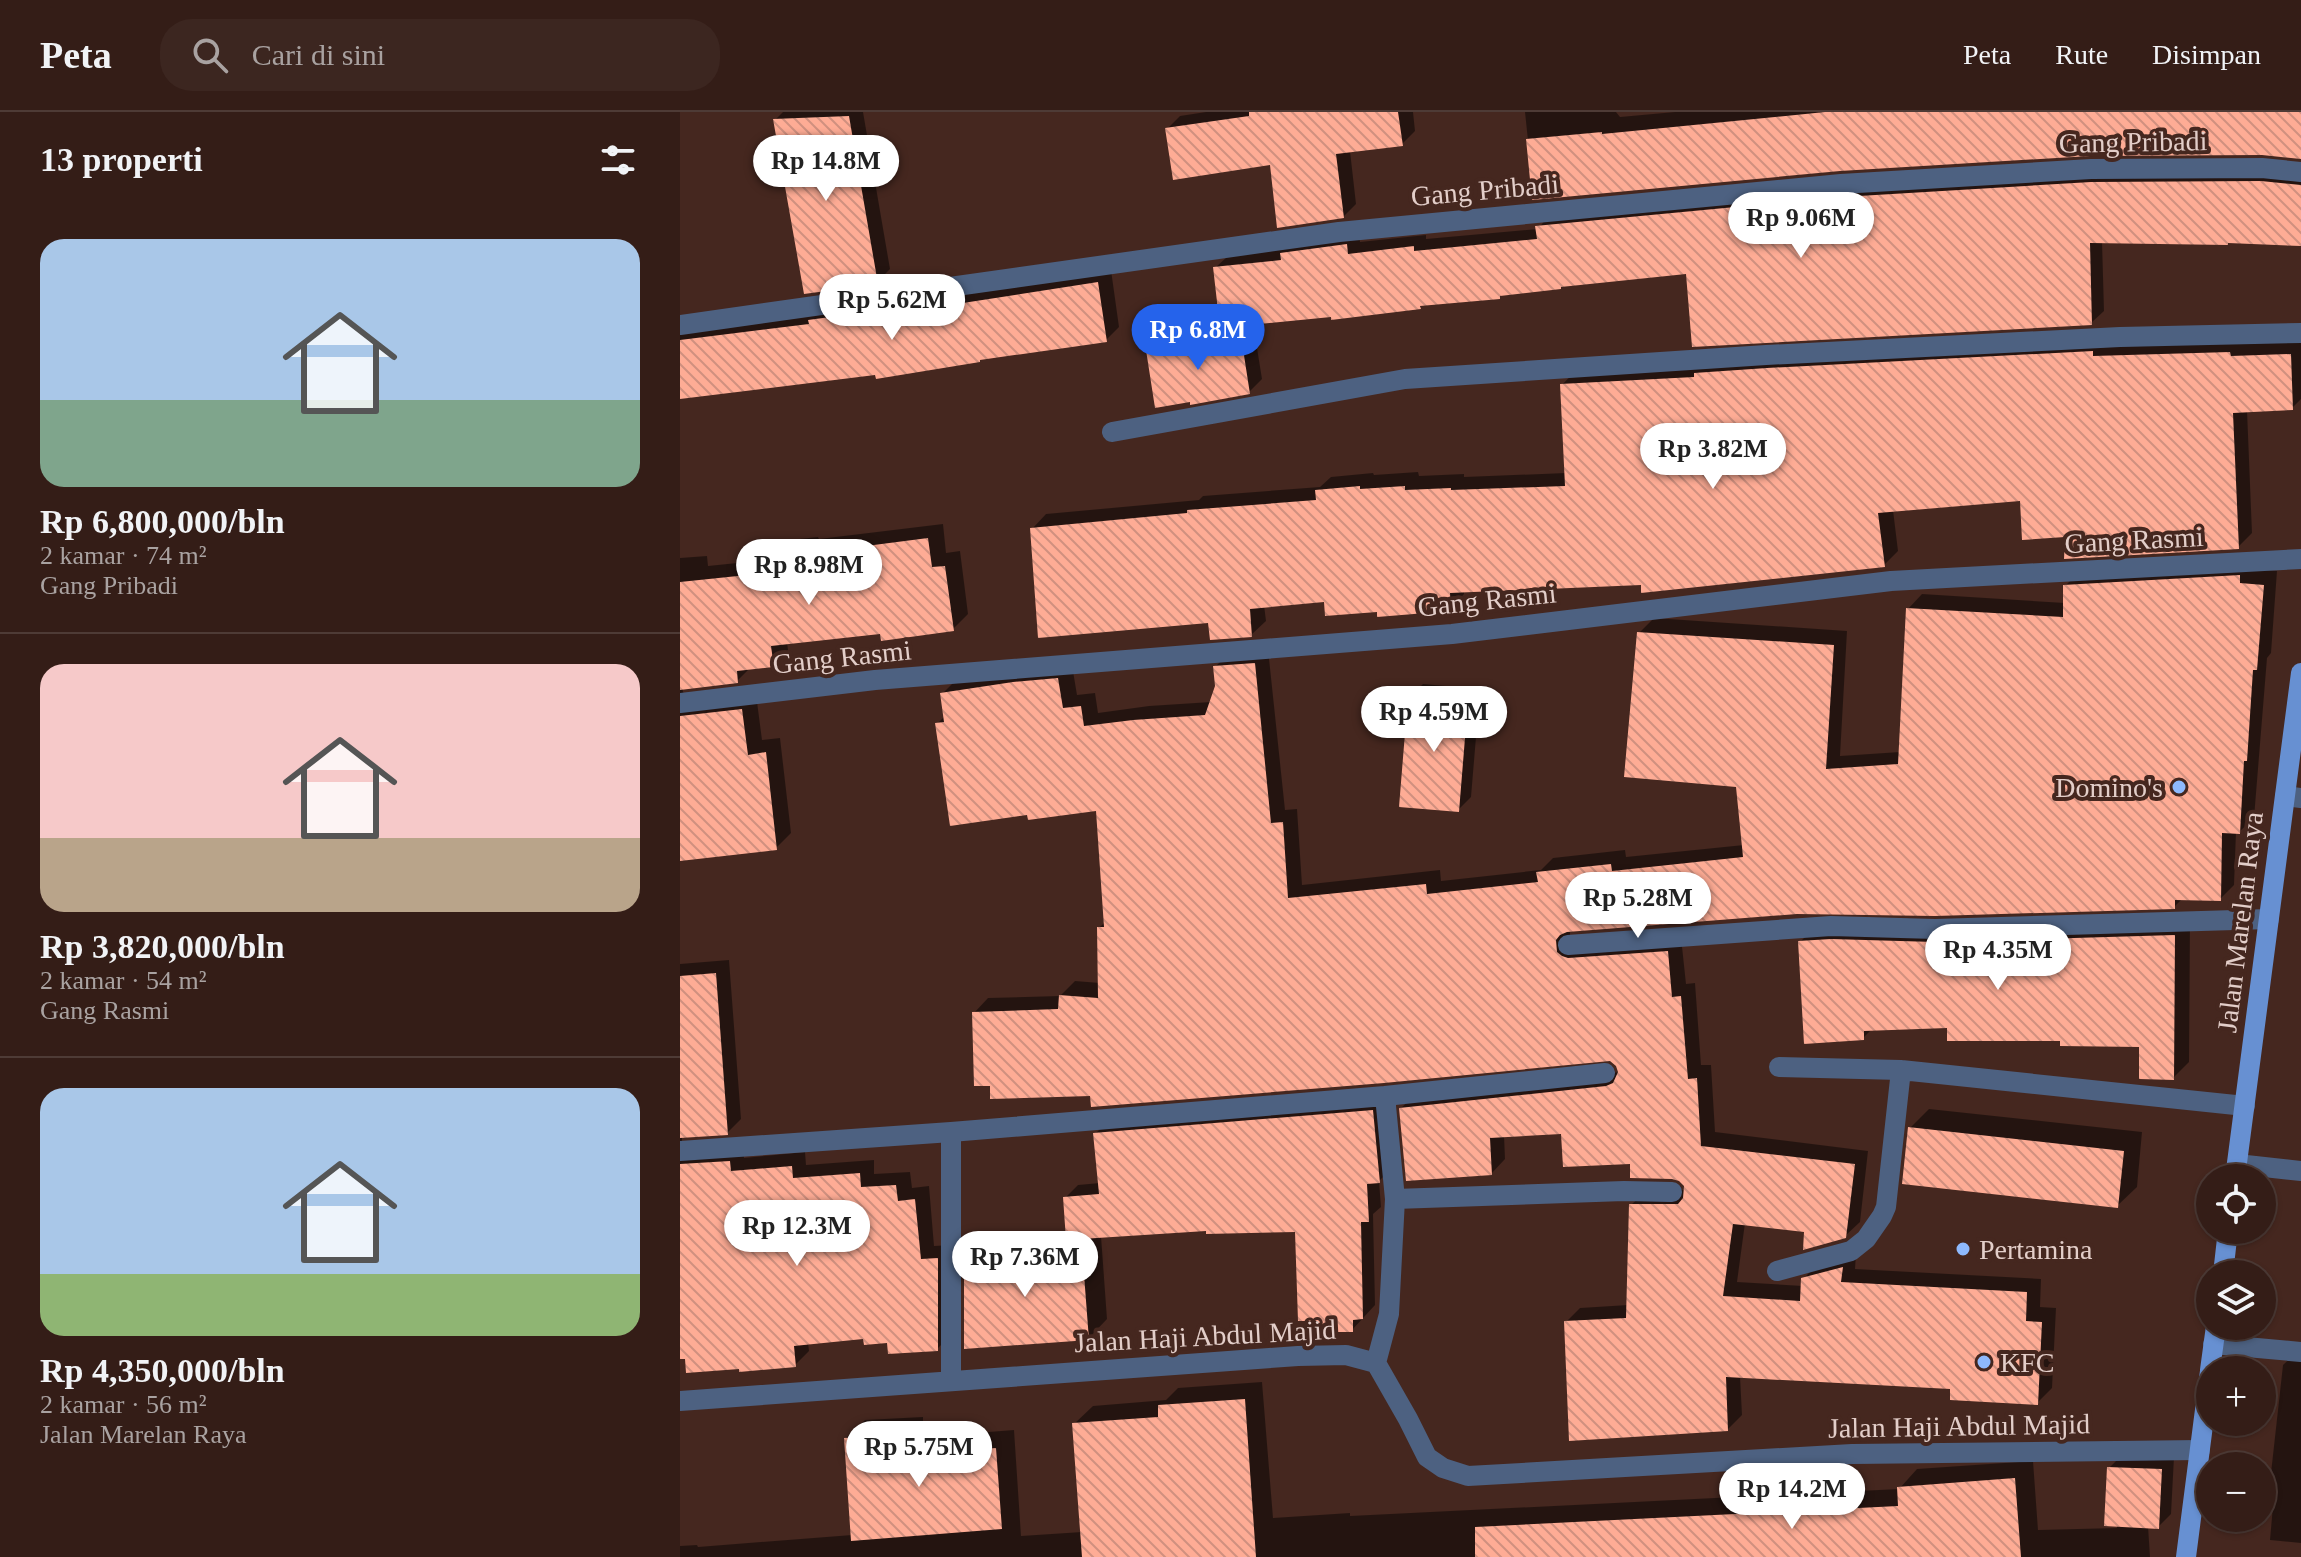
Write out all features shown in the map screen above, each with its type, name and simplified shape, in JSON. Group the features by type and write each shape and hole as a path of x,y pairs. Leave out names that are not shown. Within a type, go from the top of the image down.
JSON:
{"main road":[{"name":"Jalan Marelan Raya","path":"2237,1164 2269,919 2293,797 2301,673"},
{"path":"2186,1557 2202,1436"}],"street":[{"name":"Gang Pribadi","path":"680,325 1339,232 1841,184 2091,169 2262,168 2301,172"},
{"path":"1112,432 1405,379 1843,351 2120,337 2301,333"},
{"name":"Gang Rasmi","path":"680,703 875,680 1452,634 1891,581 2301,559"},
{"path":"1568,945 1831,926 1935,929 2269,919"},
{"path":"1779,1067 1901,1070 2245,1106"},
{"path":"1777,1271 1851,1251 1866,1239 1882,1216 1886,1207 1901,1070"},
{"path":"680,1151 1385,1096 1605,1073"},
{"path":"1376,1363 1389,1314 1395,1199 1385,1096"},
{"path":"951,1132 951,1380"},
{"path":"2276,1171 2301,1171"},
{"path":"1395,1199 1672,1192"},
{"path":"2240,1340 2301,1352"},
{"name":"Jalan Haji Abdul Majid","path":"680,1401 1346,1355 1376,1363 1427,1457 1443,1468 1468,1476 1852,1454 2200,1450"}],"building":[{"path":"1249,112 1398,112 1403,146 1336,154 1344,218 1277,228 1270,165 1173,180 1165,128 1249,116"},
{"path":"1825,112 2301,112 2301,159 2262,155 2090,156 1840,171 1532,200 1526,139"},
{"path":"849,116 878,284 804,294 773,119"},
{"path":"2261,181 2301,185 2301,246 2090,243 2092,325 1692,347 1686,274 1561,287 1500,296 1500,299 1420,306 1421,309 1331,320 1331,317 1220,328 1213,267 1281,260 1280,253 1347,244 1348,254 1414,246 1414,251 1537,239 1535,226 1842,197 2091,182"},
{"path":"1098,282 1107,342 876,379 875,375 680,399 680,340 809,324 808,320 882,310 883,313 911,311"},
{"path":"1241,336 1250,394 1155,408 1146,350"},
{"path":"2093,351 2093,356 2230,352 2231,356 2291,354 2293,410 2233,413 2239,549 2064,559 2065,537 2022,540 2020,501 1878,513 1885,567 1641,593 1641,585 1450,593 1451,610 1377,617 1377,612 1325,616 1324,602 1250,609 1252,637 1210,640 1208,623 1038,638 1030,528 1187,513 1187,510 1316,500 1315,490 1360,486 1360,489 1405,486 1405,490 1451,490 1565,486 1560,384 1694,377 1694,373 1767,368"},
{"path":"928,538 932,567 945,566 954,631 881,641 880,634 771,646 774,667 737,671 738,683 680,690 680,582 766,573 764,555 804,551 804,554"},
{"path":"2240,575 2240,583 2264,585 2257,670 2253,670 2247,761 2244,761 2240,834 2222,833 2221,901 2175,900 2175,909 1935,916 1797,914 1567,932 1556,940 1557,952 1568,958 1668,951 1672,997 1681,996 1688,1079 1697,1078 1701,1146 1855,1164 1846,1238 1803,1250 1804,1232 1733,1224 1723,1296 1800,1301 1801,1278 1843,1267 1841,1282 2027,1292 2026,1321 2042,1322 2038,1405 1950,1400 1950,1389 1726,1377 1728,1431 1569,1441 1564,1321 1626,1318 1629,1204 1678,1204 1683,1198 1684,1186 1672,1179 1630,1178 1630,1164 1563,1167 1561,1134 1490,1138 1492,1175 1406,1181 1399,1108 1606,1086 1613,1083 1618,1072 1610,1061 1091,1107 1090,1096 990,1099 990,1086 974,1086 972,1012 1058,1009 1059,995 1098,998 1097,927 1104,927 1096,811 1028,820 1027,815 950,826 935,723 944,722 940,693 1058,678 1063,708 1081,706 1084,726 1205,715 1215,686 1213,666 1255,663 1271,823 1283,822 1288,898 1426,884 1427,894 1538,882 1536,872 1611,864 1612,871 1743,857 1736,787 1624,777 1637,632 1834,645 1826,769 1898,764 1906,608 2063,617 2063,585"},
{"path":"1408,696 1468,701 1459,812 1399,807"},
{"path":"742,709 748,755 766,752 777,850 680,861 680,716"},
{"path":"2175,935 2174,1080 2139,1079 2139,1047 2060,1046 2060,1041 1947,1041 1947,1028 1864,1031 1864,1040 1804,1044 1798,941 1935,942"},
{"path":"716,973 728,1135 680,1138 680,976"},
{"path":"1373,1110 1380,1183 1367,1184 1369,1222 1361,1222 1363,1319 1353,1320 1353,1332 1318,1332 1318,1321 1298,1321 1295,1232 1206,1234 1206,1231 1066,1240 1063,1197 1099,1194 1093,1133"},
{"path":"1908,1127 2124,1151 2118,1208 1902,1184"},
{"path":"730,1161 731,1171 792,1166 793,1178 860,1173 861,1187 896,1185 898,1201 915,1199 921,1259 938,1258 938,1351 888,1354 887,1343 864,1345 863,1339 794,1346 796,1367 686,1373 685,1359 680,1359 680,1164"},
{"path":"1082,1248 1089,1340 964,1349 964,1256"},
{"path":"1245,1399 1256,1557 1082,1557 1072,1423 1158,1417 1158,1405"},
{"path":"905,1434 906,1446 932,1445 932,1452 996,1448 1002,1529 851,1541 844,1438"},
{"path":"2107,1467 2162,1469 2159,1529 2104,1526"},
{"path":"2015,1478 2021,1557 1475,1557 1475,1527 1898,1506 1897,1487"}],"place":[{"name":"Domino's","path":"2179,787"},
{"name":"Pertamina","path":"1963,1249"},
{"name":"KFC","path":"1984,1362"}]}
